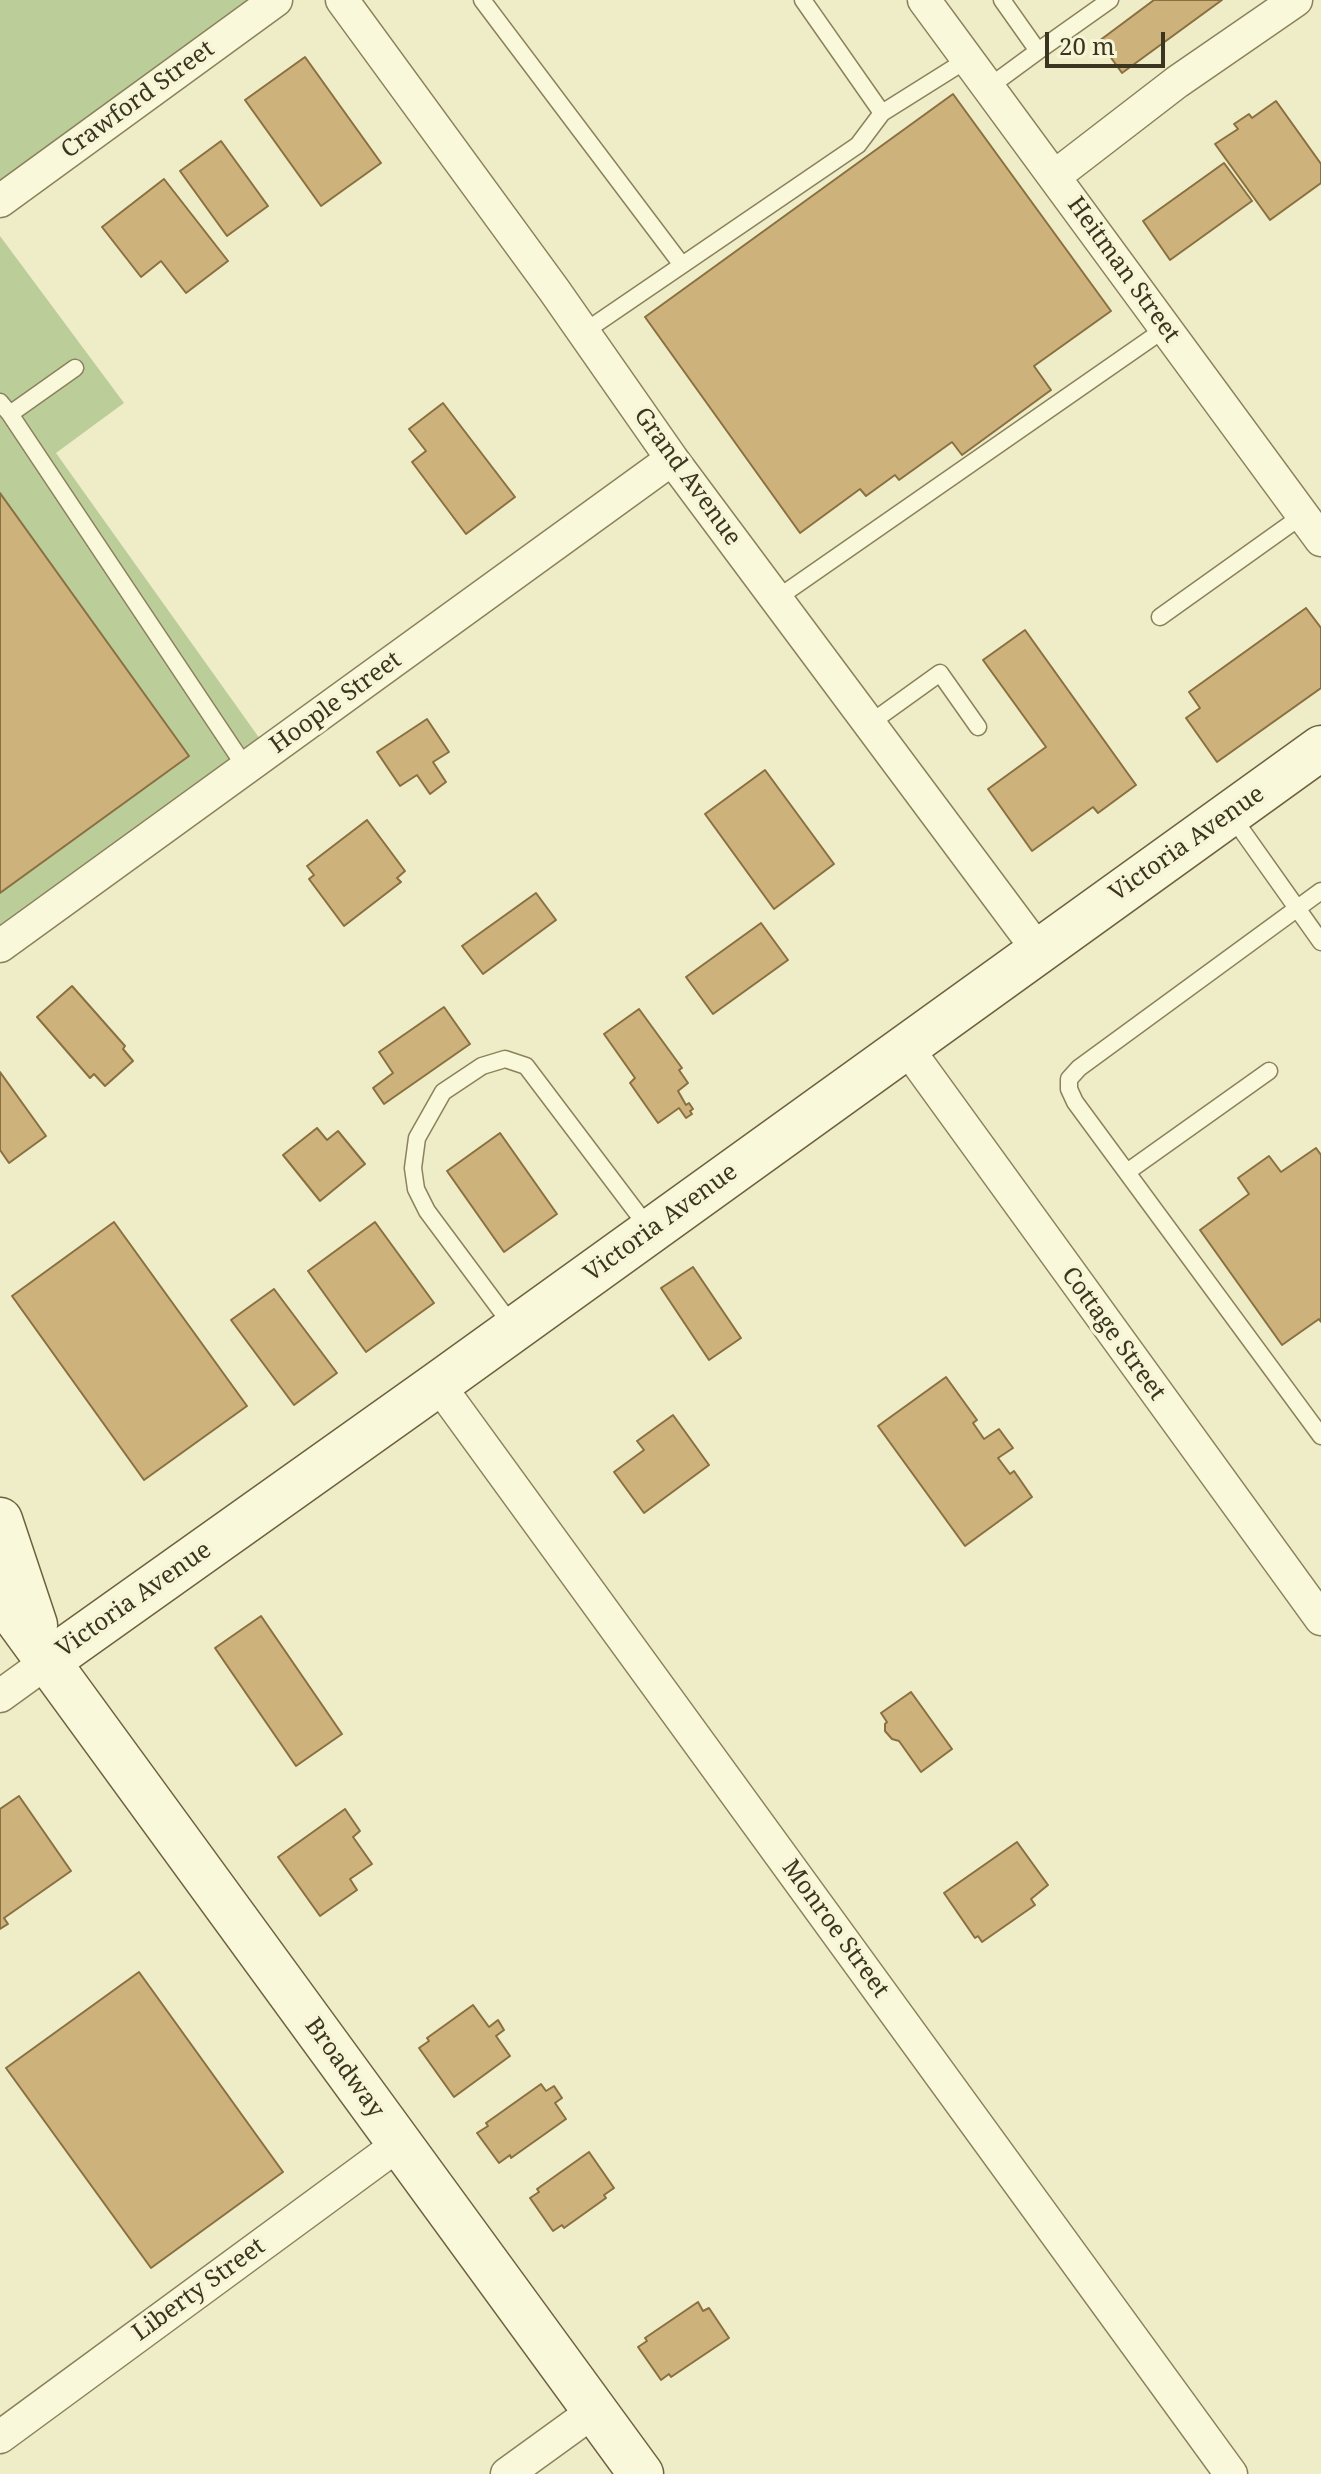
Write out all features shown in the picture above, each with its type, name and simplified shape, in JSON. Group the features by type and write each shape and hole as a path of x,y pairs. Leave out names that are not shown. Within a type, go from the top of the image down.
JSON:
{"street":[{"name":"Crawford Street","path":"0,201 276,0"},
{"name":"Grand Avenue","path":"342,0 584,332 672,459 1038,950"},
{"name":"Heitman Street","path":"924,0 1312,528"},
{"path":"1055,176 1177,82 1296,0"},
{"name":"Hoople Street","path":"0,946 672,459"},
{"name":"Victoria Avenue","path":"0,1696 1321,748"},
{"name":"Cottage Street","path":"907,1048 1321,1619"},
{"name":"Monroe Street","path":"438,1384 1231,2474"},
{"name":"Broadway","path":"0,1520 47,1662"},
{"name":"Broadway","path":"0,1596 641,2474"},
{"name":"Liberty Street","path":"0,2437 399,2144"},
{"path":"507,2474 594,2411"}],"lane":[{"path":"482,0 682,265"},
{"path":"803,0 882,113"},
{"path":"1002,0 1038,51"},
{"path":"989,87 1110,0"},
{"path":"584,332 858,145 882,113 968,59"},
{"path":"776,599 1166,328"},
{"path":"75,368 5,408 246,768"},
{"path":"1160,617 1312,528"},
{"path":"869,724 940,673 978,727"},
{"path":"1230,814 1321,942"},
{"path":"1321,891 1079,1068 1069,1079 1069,1089 1075,1102 1321,1436"},
{"path":"514,1329 427,1211 416,1189 413,1168 417,1138 443,1092 482,1066 505,1059 526,1066 651,1231"},
{"path":"1127,1172 1269,1071"}],"green space":[{"path":"0,0 264,0 0,192"},
{"path":"0,236 124,403 56,453 265,746 0,935"}],"building":[{"path":"1154,0 1222,0 1122,73 1099,41"},
{"path":"305,57 381,163 321,206 245,100"},
{"path":"953,94 1111,311 1034,366 1051,390 962,455 952,442 899,480 895,475 866,496 860,489 800,533 645,317"},
{"path":"1276,101 1321,164 1321,183 1270,220 1215,144 1238,129 1234,124 1249,114 1252,118"},
{"path":"221,141 268,206 227,236 180,171"},
{"path":"1224,163 1252,201 1170,260 1143,221"},
{"path":"164,179 228,261 186,293 161,261 141,277 102,227"},
{"path":"443,403 515,497 466,534 412,462 426,451 409,429"},
{"path":"0,493 189,756 0,893"},
{"path":"1306,608 1321,628 1321,688 1217,762 1186,718 1200,708 1189,692"},
{"path":"1025,630 1136,785 1098,813 1093,807 1032,851 988,789 1046,747 983,660"},
{"path":"427,719 449,752 433,762 446,782 430,794 417,775 400,786 377,752"},
{"path":"765,770 834,864 774,909 705,814"},
{"path":"367,820 405,871 397,878 401,882 344,926 309,879 314,875 307,866"},
{"path":"536,893 556,920 483,974 462,946"},
{"path":"761,923 788,960 713,1014 686,977"},
{"path":"72,986 125,1046 123,1049 133,1061 105,1086 94,1074 90,1078 37,1017"},
{"path":"444,1007 470,1044 384,1104 373,1088 393,1073 379,1052"},
{"path":"639,1009 682,1068 679,1070 688,1083 678,1091 686,1105 689,1103 693,1109 686,1118 679,1108 658,1123 630,1083 635,1078 604,1034"},
{"path":"0,1072 46,1136 9,1163 0,1150"},
{"path":"317,1128 327,1140 338,1131 365,1164 320,1201 283,1155"},
{"path":"500,1133 557,1214 504,1252 447,1171"},
{"path":"1316,1148 1321,1155 1321,1322 1319,1319 1282,1345 1200,1230 1249,1194 1238,1178 1269,1156 1281,1172"},
{"path":"114,1222 247,1406 144,1480 12,1296"},
{"path":"375,1222 434,1303 366,1352 308,1271"},
{"path":"693,1267 741,1338 709,1360 661,1288"},
{"path":"274,1289 337,1373 294,1405 231,1320"},
{"path":"946,1377 977,1420 973,1423 984,1439 999,1429 1013,1448 998,1458 1010,1474 1014,1471 1032,1497 965,1546 878,1426"},
{"path":"673,1415 709,1465 644,1513 614,1472 644,1450 637,1441"},
{"path":"261,1616 342,1734 296,1766 215,1648"},
{"path":"911,1692 952,1749 921,1772 899,1741 892,1739 885,1731 887,1722 881,1713"},
{"path":"19,1796 71,1871 4,1918 8,1924 0,1929 0,1809"},
{"path":"345,1809 360,1831 353,1837 372,1864 350,1879 357,1890 320,1916 278,1857"},
{"path":"1017,1842 1048,1885 1031,1899 1035,1905 982,1942 978,1936 975,1938 944,1893"},
{"path":"139,1972 283,2172 151,2268 6,2068"},
{"path":"473,2005 489,2027 498,2020 504,2030 496,2036 510,2056 454,2097 419,2048 429,2041 427,2038"},
{"path":"541,2084 546,2091 554,2086 562,2098 555,2103 566,2119 511,2158 510,2155 499,2163 477,2133 488,2126 486,2123"},
{"path":"589,2152 614,2188 604,2195 606,2198 564,2228 562,2225 553,2231 530,2198 539,2192 537,2189"},
{"path":"698,2302 703,2311 709,2308 729,2338 671,2377 669,2374 661,2380 638,2347 647,2341 645,2338"}]}
